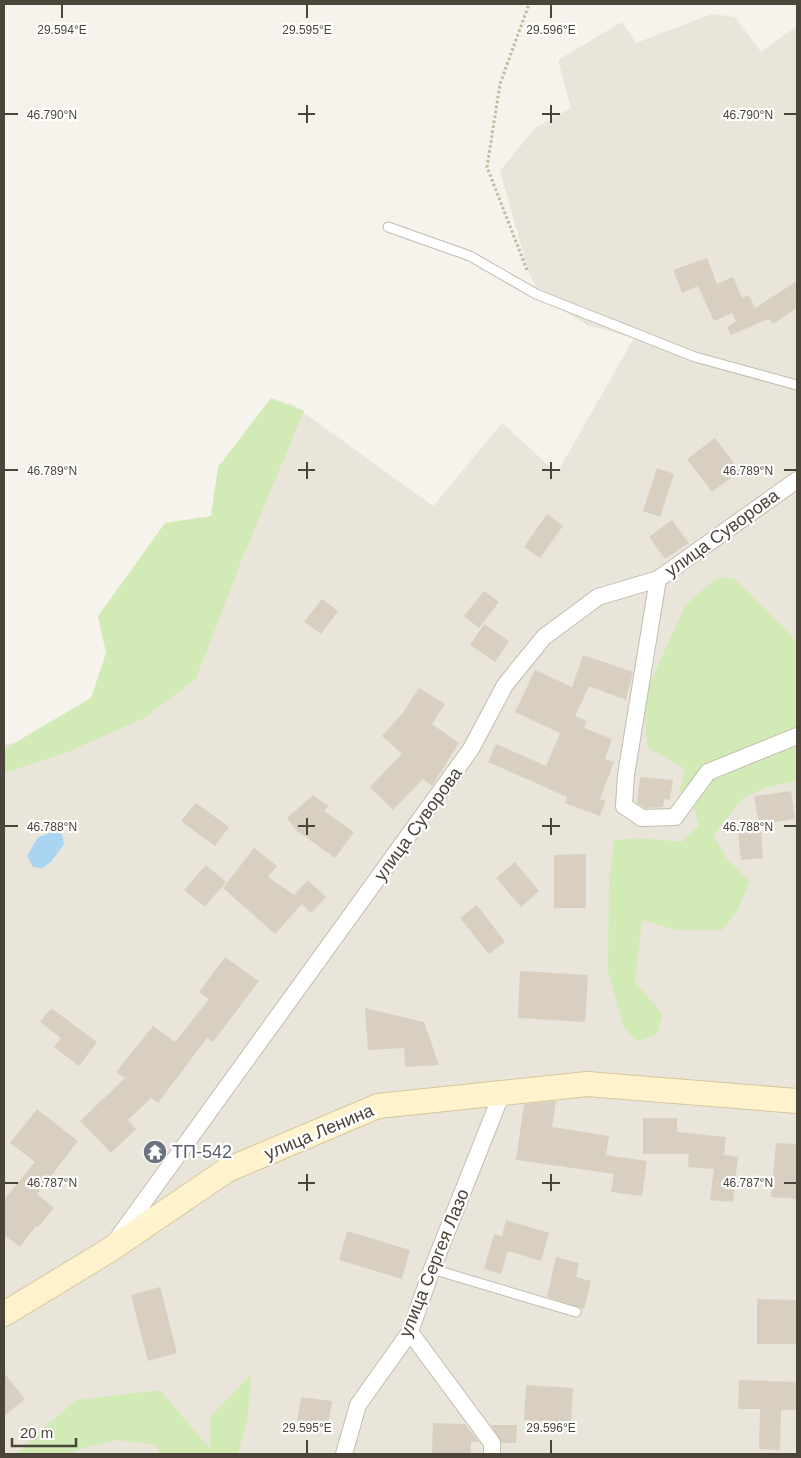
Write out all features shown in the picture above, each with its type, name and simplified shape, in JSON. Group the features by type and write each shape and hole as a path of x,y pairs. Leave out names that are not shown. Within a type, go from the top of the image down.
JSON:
{"main road":[{"name":"улица Ленина","path":"4,1314 108,1251 227,1170 378,1106 587,1084 797,1101"}],"street":[{"name":"улица Суворова","path":"108,1251 472,749 505,685 544,637 598,597 658,579 797,480"},
{"path":"658,579 626,775 624,806 642,818 675,817 708,772 797,736"},
{"name":"улица Сергея Лазо","path":"344,1454 358,1406 410,1332 432,1269 502,1093"},
{"path":"410,1332 492,1443 492,1454"}],"lane":[{"path":"388,227 470,256 536,294 695,357 797,385"},
{"path":"432,1269 576,1312"}],"path":[{"path":"529,4 500,84 487,167 536,294"}],"shaded area":[{"path":"712,14 735,17 761,52 797,26 797,1454 4,1454 4,745 53,735 115,690 188,590 289,402 433,506 502,423 557,473 634,338 587,325 541,297 529,273 500,171 535,128 571,108 558,60 622,22 636,43"}],"green space":[{"path":"271,398 304,411 244,554 196,679 144,718 68,752 4,773 4,749 91,698 106,653 98,616 165,523 211,516 218,467"},
{"path":"717,577 735,579 790,634 797,644 797,781 768,787 743,798 713,836 728,860 750,881 736,913 722,930 675,930 642,920 635,982 663,1015 656,1035 637,1041 624,1027 608,972 609,882 614,840 640,838 681,842 699,826 694,809 679,791 685,769 647,747 644,696 685,606"},
{"path":"251,1374 248,1418 238,1454 159,1454 157,1445 117,1440 82,1448 72,1454 17,1454 36,1434 77,1400 160,1390 210,1449 210,1417"}],"water":[{"path":"54,832 62,834 64,844 51,862 42,868 33,867 27,856 38,837"}],"building":[{"path":"707,258 717,284 733,277 742,298 749,295 755,308 797,281 797,308 773,324 769,319 731,335 727,327 736,321 732,313 714,321 698,286 682,293 673,270"},
{"path":"715,438 740,471 712,492 687,459"},
{"path":"657,468 674,474 660,517 643,511"},
{"path":"547,514 563,526 540,558 524,547"},
{"path":"672,520 689,543 665,559 649,537"},
{"path":"484,591 499,602 479,628 464,616"},
{"path":"322,599 338,611 321,634 304,622"},
{"path":"484,624 509,641 495,662 470,645"},
{"path":"583,655 633,672 626,700 589,686 575,716 587,721 584,728 612,739 605,759 614,762 600,799 606,801 600,816 565,803 567,797 488,762 496,744 546,766 560,733 515,712 535,670 572,687"},
{"path":"419,688 445,704 432,724 459,743 432,786 423,779 393,810 370,787 402,754 382,736 402,714"},
{"path":"640,777 673,780 670,800 664,799 663,807 645,808 637,803"},
{"path":"791,791 795,819 759,825 754,796"},
{"path":"313,795 328,806 324,811 354,832 335,858 297,831 287,818"},
{"path":"196,803 229,827 215,846 181,821"},
{"path":"761,830 763,858 741,860 738,832"},
{"path":"254,848 277,866 268,877 294,895 308,880 326,897 311,913 302,904 275,934 223,888"},
{"path":"586,854 586,908 554,908 554,855"},
{"path":"515,862 539,891 521,907 496,878"},
{"path":"206,865 226,882 205,907 184,890"},
{"path":"477,905 505,942 489,954 460,918"},
{"path":"225,957 259,981 213,1042 207,1038 158,1103 151,1098 128,1120 136,1129 111,1153 80,1121 125,1078 116,1072 153,1026 175,1042 209,999 199,992"},
{"path":"520,971 588,975 585,1022 518,1018"},
{"path":"51,1008 97,1042 79,1066 54,1047 61,1038 40,1022"},
{"path":"365,1008 424,1022 439,1065 405,1067 404,1048 368,1050"},
{"path":"556,1101 552,1127 609,1136 606,1155 647,1161 642,1196 611,1192 614,1174 516,1160 524,1104"},
{"path":"37,1109 78,1141 37,1194 54,1208 38,1227 36,1226 20,1247 4,1235 4,1200 35,1162 10,1143"},
{"path":"643,1118 677,1118 677,1132 726,1137 724,1155 738,1157 733,1202 710,1200 714,1169 688,1167 689,1154 643,1154"},
{"path":"776,1143 797,1144 797,1199 771,1197"},
{"path":"506,1220 549,1233 541,1261 508,1251 501,1274 484,1269 494,1234 502,1236"},
{"path":"347,1231 410,1250 402,1279 339,1260"},
{"path":"556,1257 579,1263 576,1277 591,1281 584,1309 547,1297"},
{"path":"160,1287 177,1353 148,1361 131,1295"},
{"path":"757,1299 797,1300 797,1344 757,1344"},
{"path":"4,1373 25,1399 4,1416"},
{"path":"739,1380 797,1382 797,1410 781,1410 780,1450 759,1449 760,1409 738,1409"},
{"path":"526,1385 573,1388 571,1423 524,1420"},
{"path":"301,1397 332,1401 328,1426 297,1421"},
{"path":"433,1423 465,1424 479,1442 471,1442 471,1454 432,1454"},
{"path":"491,1425 517,1425 516,1443 502,1443"}],"place":[{"name":"ТП-542","path":"155,1152"}]}
